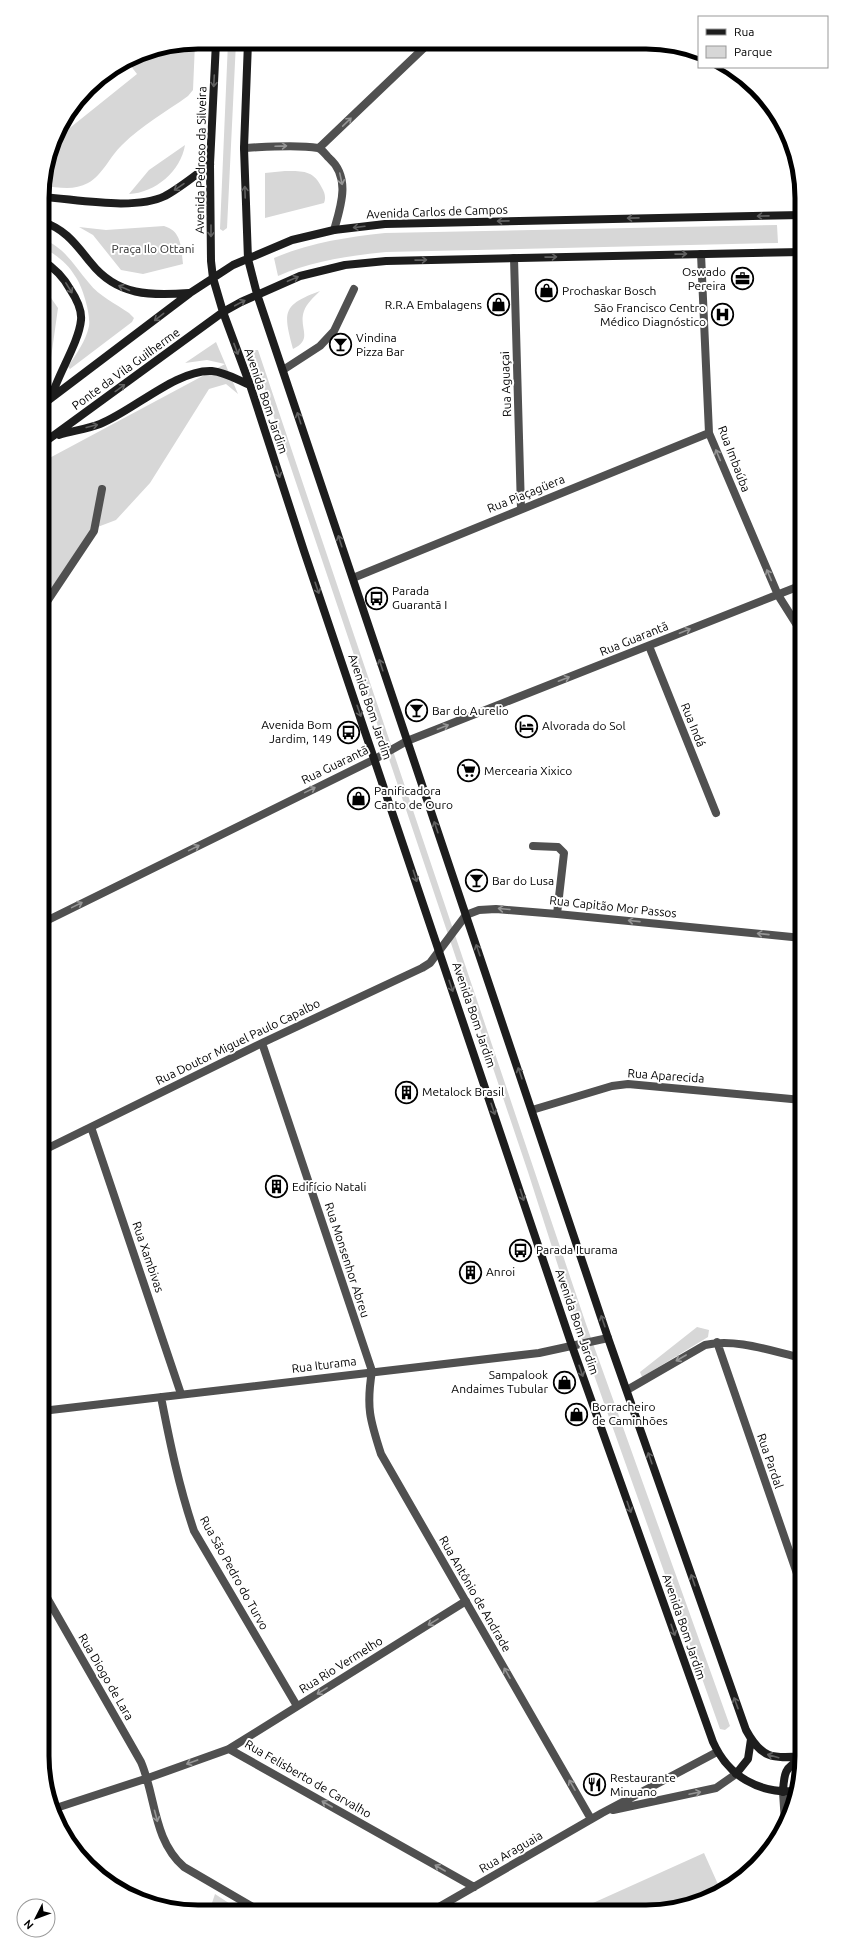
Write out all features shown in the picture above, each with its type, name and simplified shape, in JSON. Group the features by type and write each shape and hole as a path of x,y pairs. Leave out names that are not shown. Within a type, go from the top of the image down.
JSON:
{"main road":[{"name":"Avenida Pedroso da Silveira","path":"214,278 211,261 210,164 216,49"},
{"path":"248,49 244,148 248,259"},
{"path":"49,198 91,202 132,203 150,201 164,196 210,164"},
{"name":"Avenida Carlos de Campos","path":"49,224 66,234 78,246 91,264 110,280 121,287 148,295 190,293 233,265 292,240 334,230 385,224 795,215"},
{"path":"223,312 257,294 300,276 345,265 386,261 795,252"},
{"name":"Avenida Bom Jardim","path":"248,259 257,294 608,1338 732,1691 751,1739"},
{"path":"49,266 67,283 79,308 81,319 79,330 51,398"},
{"name":"Avenida Bom Jardim","path":"214,278 223,312 250,385 304,551 572,1346 717,1752 736,1774"},
{"name":"Ponte da Vila Guilherme","path":"51,398 190,293"},
{"name":"Ponte da Vila Guilherme","path":"49,439 223,312"},
{"path":"54,436 100,424 176,381 196,373 212,371 250,385"},
{"path":"751,1739 757,1747 770,1757 795,1757"},
{"path":"751,1739 748,1759 736,1774 754,1785 772,1791 791,1791"},
{"path":"783,1792 786,1770 792,1763 795,1762"}],"street":[{"path":"319,148 423,49"},
{"path":"244,148 286,146 319,148 334,162 339,170 342,181 341,205 334,230"},
{"name":"Rua Imbaúba","path":"701,254 709,433 778,594 795,622"},
{"name":"Rua Aguaçai","path":"514,258 521,509"},
{"path":"283,370 320,346 334,331 354,289"},
{"name":"Rua Piaçagüera","path":"353,578 709,433"},
{"path":"49,599 94,531 102,489"},
{"name":"Rua Guarantã","path":"49,920 375,759 407,741 795,588"},
{"name":"Rua Indá","path":"649,646 716,813"},
{"path":"533,846 558,847 564,853 557,914"},
{"name":"Rua Capitão Mor Passos","path":"466,915 479,910 496,909 795,937"},
{"path":"439,949 466,915"},
{"name":"Rua Doutor Miguel Paulo Capalbo","path":"49,1148 262,1043 422,968 430,963 439,949"},
{"name":"Rua Monsenhor Abreu","path":"262,1043 372,1371"},
{"name":"Rua Aparecida","path":"532,1110 612,1086 628,1084 795,1099"},
{"name":"Rua Xambivas","path":"91,1127 182,1394"},
{"name":"Rua Iturama","path":"49,1410 372,1371 539,1353 608,1338"},
{"path":"627,1390 705,1345 716,1342 746,1346 795,1356"},
{"name":"Rua Pardal","path":"716,1342 795,1568"},
{"name":"Rua Antônio de Andrade","path":"372,1371 368,1397 371,1424 381,1454 591,1819"},
{"name":"Rua São Pedro do Turvo","path":"161,1397 175,1469 183,1500 194,1531 297,1706"},
{"name":"Rua Diogo de Lara","path":"49,1601 141,1762 148,1778 151,1798 161,1833 167,1847 175,1859 184,1866 250,1905"},
{"name":"Rua Rio Vermelho","path":"229,1748 466,1601"},
{"name":"Rua Felisberto de Carvalho","path":"58,1807 148,1778 229,1748 474,1887"},
{"name":"Rua Araguaia","path":"442,1905 591,1819 717,1752"},
{"name":"Rua Araguaia","path":"602,1813 716,1788 736,1774"},
{"path":"783,1792 784,1812"}],"green space":[{"path":"195,49 193,90 188,96 130,138 118,149 93,180 72,188 49,187 54,160 64,133 137,74 130,65 141,60 169,52"},
{"path":"228,49 236,49 227,228 223,231 220,229"},
{"path":"185,145 183,155 172,172 165,179 148,190 129,194 149,170"},
{"path":"285,171 307,173 315,178 319,182 324,192 324,203 265,218 265,173"},
{"path":"777,225 778,243 386,252 330,260 304,266 278,276 274,258 301,248 328,241 385,233"},
{"name":"Praça Ilo Ottani","path":"164,226 170,228 180,241 183,264 143,274 121,270 93,235 79,227 106,230"},
{"path":"49,242 63,252 93,288 134,318 132,322 70,369 68,367 88,332 89,314 78,280 65,263 49,251"},
{"path":"320,291 305,308 303,317 303,341 293,349 288,326 288,311 298,301"},
{"path":"49,295 58,308 51,358 49,361"},
{"path":"216,342 238,394 226,384 209,389 150,483 116,520 95,528 49,594 49,458 225,364 207,360 185,363"},
{"path":"258,350 586,1324 730,1726 725,1730 720,1729 583,1344 528,1172 252,352"},
{"path":"697,1327 709,1330 708,1337 642,1377 640,1372"},
{"path":"704,1853 719,1886 703,1894 665,1904 589,1905"},
{"path":"215,1894 232,1905 211,1905"}],"place":[{"name":"Oswado Pereira","path":"742,279"},
{"name":"Prochaskar Bosch","path":"546,291"},
{"name":"R.R.A Embalagens","path":"498,305"},
{"name":"São Francisco Centro Médico Diagnóstico","path":"722,315"},
{"name":"Vindina Pizza Bar","path":"340,345"},
{"name":"Parada Guarantã I","path":"377,598"},
{"name":"Bar do Aurelio","path":"416,711"},
{"name":"Alvorada do Sol","path":"526,726"},
{"name":"Avenida Bom Jardim, 149","path":"348,732"},
{"name":"Mercearia Xixico","path":"468,771"},
{"name":"Panificadora Canto de Ouro","path":"358,798"},
{"name":"Bar do Lusa","path":"476,881"},
{"name":"Metalock Brasil","path":"407,1092"},
{"name":"Edifício Natali","path":"277,1187"},
{"name":"Parada Iturama","path":"520,1250"},
{"name":"Anroi","path":"471,1272"},
{"name":"Sampalook Andaimes Tubular","path":"564,1382"},
{"name":"Borracheiro de Caminhões","path":"576,1414"},
{"name":"Restaurante Minuano","path":"595,1785"}]}
